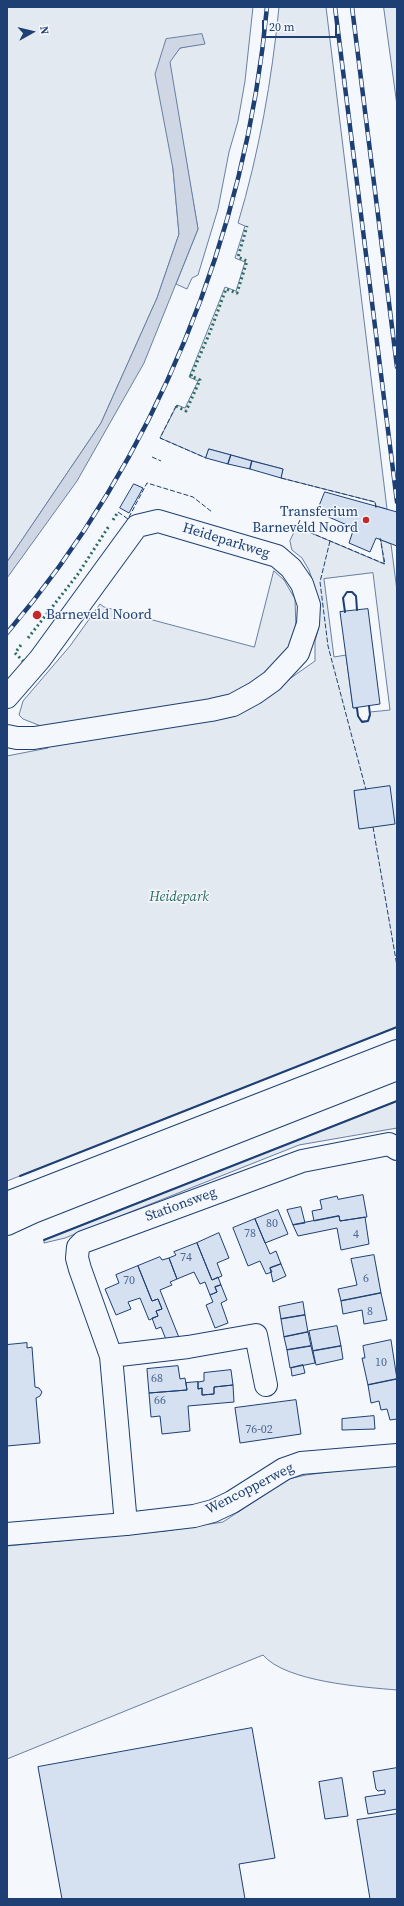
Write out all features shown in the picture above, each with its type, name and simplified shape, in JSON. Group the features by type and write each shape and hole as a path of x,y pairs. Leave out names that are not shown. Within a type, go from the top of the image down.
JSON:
{"street":[{"name":"Heideparkweg","path":"7,697 40,658 137,526 147,522 158,521 277,556 291,568 302,584 309,605 308,624 298,653 272,681 245,699 233,705 191,714 34,738 17,738 7,736"},
{"path":"7,1204 397,1051"},
{"path":"7,1224 33,1212 397,1069"},
{"name":"Stationsweg","path":"126,1524 112,1356 77,1258 78,1247 83,1242 302,1161 389,1144 397,1149"},
{"path":"112,1356 188,1347 256,1334 266,1385"},
{"name":"Wencopperweg","path":"7,1534 173,1520 213,1511 284,1468 301,1464 397,1455"}],"green space":[{"path":"7,7 253,7 245,81 238,121 229,152 218,209 198,275 192,278 187,289 176,284 198,229 169,62 180,48 205,43 166,40 173,169 179,234 157,298 101,423 7,562"},
{"path":"279,7 326,7 387,509 376,506 375,502 281,478 283,469 209,449 206,458 160,438 177,405 185,408 198,381 189,377 225,287 236,291 245,262 235,258 245,226 238,223 246,197 264,116 273,61"},
{"path":"384,7 397,7 397,105"},
{"name":"Heidepark","path":"297,527 384,564 381,540 391,544 397,591 397,1027 7,1181 7,756 48,748 48,743 258,701 315,661 315,641 318,630 319,601 309,570 302,558 292,550 290,541","holes":["373,573 390,710 370,712 368,721 362,721 358,716 357,708 353,708 346,655 334,657 324,579"]},
{"path":"274,571 284,580 295,599 296,629 294,641 267,675 232,697 46,728 23,719 19,715 23,701 70,646 100,604 104,607 254,647"},
{"path":"397,1101 397,1128 299,1145 65,1238 44,1243 44,1240"},
{"path":"397,1464 397,1690 326,1682 289,1671 274,1664 263,1655 7,1759 7,1546 165,1531 223,1522 288,1479 306,1475"}],"shaded area":[{"path":"202,34 205,44 180,48 170,62 198,229 144,363 77,481 7,578 7,562 101,423 157,298 179,234 173,169 155,74 166,39"}],"building":[{"path":"209,449 231,455 228,464 206,458"},
{"path":"231,455 252,461 250,469 228,464"},
{"path":"252,461 283,469 281,478 250,469"},
{"path":"134,484 143,488 129,513 120,508"},
{"name":"Transferium Barneveld Noord","path":"325,492 397,512 397,546 376,538 370,552 349,543 354,528 317,512"},
{"path":"368,609 380,704 353,708 340,612"},
{"path":"390,786 395,824 359,829 354,791"},
{"path":"363,1195 367,1217 340,1221 339,1216 314,1221 312,1211 322,1209 320,1200 337,1196 338,1199"},
{"path":"301,1207 305,1223 293,1225 287,1210"},
{"path":"278,1210 288,1234 265,1243 255,1219"},
{"path":"339,1216 340,1221 365,1217 369,1244 341,1250 337,1228 298,1236 293,1225"},
{"path":"255,1219 270,1254 276,1251 281,1264 270,1268 272,1272 266,1274 260,1261 248,1266 233,1228"},
{"path":"219,1233 229,1258 217,1263 222,1276 212,1280 197,1243"},
{"path":"197,1243 212,1280 218,1277 221,1285 215,1287 217,1292 210,1295 205,1282 200,1284 194,1272 177,1279 169,1258 176,1255 174,1252"},
{"path":"374,1255 381,1293 341,1301 338,1289 357,1285 351,1259"},
{"path":"160,1257 162,1260 169,1258 177,1279 170,1282 172,1285 160,1290 180,1340 167,1342 161,1327 156,1329 152,1318 158,1316 156,1311 162,1309 158,1299 152,1301 138,1266"},
{"path":"281,1264 286,1276 273,1282 270,1268"},
{"path":"138,1266 152,1301 158,1299 162,1309 156,1311 158,1316 149,1320 140,1298 128,1302 131,1309 116,1315 105,1289 119,1283 116,1275"},
{"path":"221,1285 227,1300 221,1303 228,1323 215,1328 206,1305 213,1302 210,1295 217,1292 215,1287"},
{"path":"381,1293 387,1320 364,1324 362,1310 343,1314 341,1301"},
{"path":"303,1302 305,1315 281,1319 279,1307"},
{"path":"305,1315 308,1332 284,1337 281,1319"},
{"path":"337,1326 341,1346 313,1351 309,1331"},
{"path":"308,1332 311,1346 287,1350 284,1337"},
{"path":"391,1340 397,1379 368,1385 362,1358 365,1358 363,1346"},
{"path":"27,1343 27,1348 32,1347 35,1387 39,1388 42,1392 40,1396 36,1398 40,1443 7,1446 7,1345"},
{"path":"311,1346 315,1363 290,1368 287,1350"},
{"path":"341,1346 343,1359 316,1365 313,1351"},
{"path":"303,1365 305,1373 292,1376 291,1368"},
{"path":"178,1366 180,1379 185,1378 187,1390 149,1393 147,1369"},
{"path":"231,1370 233,1385 214,1387 214,1394 202,1395 202,1388 198,1389 198,1382 204,1381 204,1373"},
{"path":"397,1379 397,1419 390,1420 387,1409 381,1410 379,1401 371,1403 368,1385"},
{"path":"198,1382 198,1389 202,1388 202,1395 214,1394 214,1387 233,1385 234,1402 188,1406 190,1431 162,1434 160,1416 151,1417 149,1393 187,1390 186,1383"},
{"path":"296,1400 301,1434 240,1443 235,1408"},
{"path":"374,1416 375,1429 342,1430 342,1419"},
{"path":"252,1728 275,1858 239,1864 245,1899 62,1899 38,1767"},
{"path":"397,1768 397,1809 368,1814 365,1797 385,1794 385,1790 378,1791 376,1789 373,1772"},
{"path":"342,1778 348,1816 325,1819 319,1782"},
{"path":"397,1814 397,1899 370,1899 357,1820"}],"railway":[{"path":"7,633 60,565 108,493 149,418 185,340 215,259 238,176 256,92 267,7"},
{"path":"335,7 397,502"},
{"path":"352,7 397,367"}],"hedge":[{"path":"176,406 186,411 200,380 191,376 210,332 226,289 237,293 247,261 238,257 247,226"},
{"path":"113,520 118,512"},
{"path":"28,638 78,574 109,526"},
{"path":"21,645 15,653 23,661"}],"fence":[{"path":"176,406 160,438 206,458"},
{"path":"152,457 161,461"},
{"path":"281,478 375,502 376,508"},
{"path":"118,512 128,519 147,483 193,497 212,512"},
{"path":"300,520 297,527 385,564 380,538"},
{"path":"330,541 320,582 328,646 366,790"},
{"path":"373,827 397,966"}],"wall":[{"path":"345,612 343,598 347,592 352,592 356,596 357,610"},
{"path":"357,708 358,716 362,722 368,721 370,715 369,706"},
{"path":"20,1176 397,1027"},
{"path":"44,1240 397,1101"}],"place":[{"name":"Transferium Barneveld Noord","path":"366,520"},
{"name":"Barneveld Noord","path":"37,615"}]}
